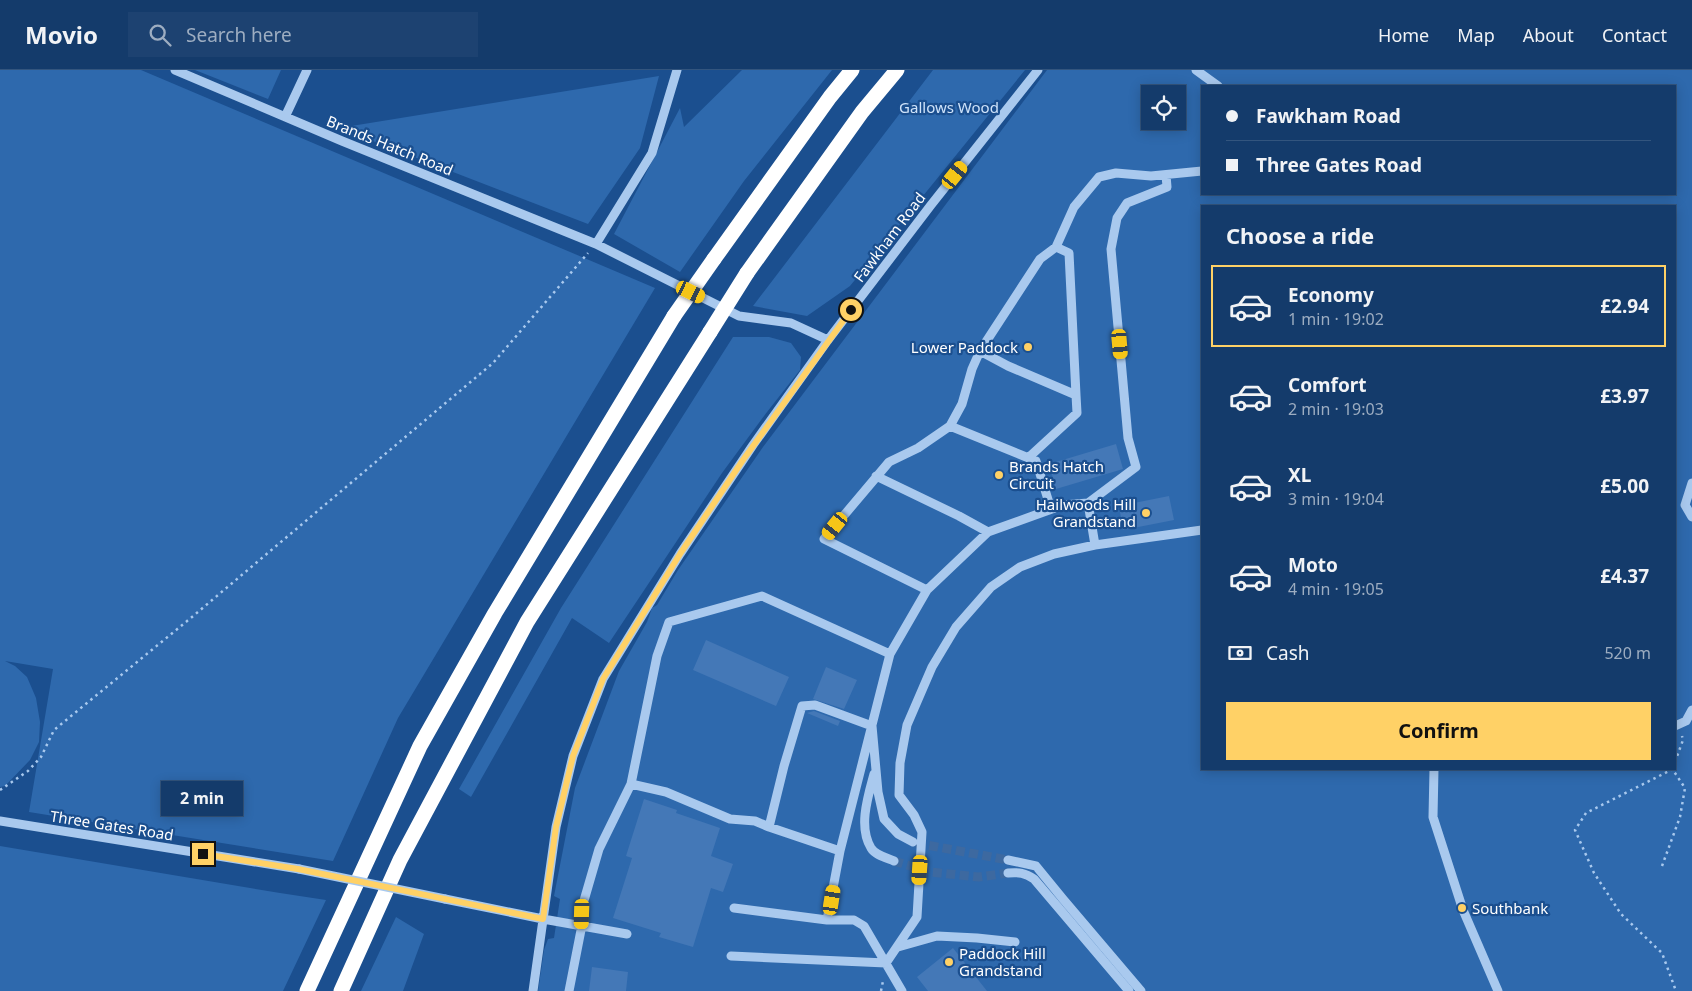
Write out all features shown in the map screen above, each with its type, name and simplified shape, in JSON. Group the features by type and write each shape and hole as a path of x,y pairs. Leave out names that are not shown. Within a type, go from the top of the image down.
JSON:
{"highway":[{"path":"307,991 420,746 495,613 674,316 824,106 852,70"},
{"path":"341,991 400,860 526,622 747,273 862,112 897,70"}],"street":[{"name":"Brands Hatch Road","path":"175,70 596,244"},
{"path":"285,117 307,70"},
{"path":"677,70 652,153 596,244 739,316 791,322 828,340"},
{"name":"Fawkham Road","path":"533,991 556,827 573,756 603,679 680,554 753,445 828,340 931,205 1038,70"},
{"path":"1196,70 1217,85"},
{"path":"927,590 824,539 889,462 918,448 950,426 962,404 972,369 980,351 1040,259 1056,247 1074,207 1099,177 1116,173 1150,176 1201,170"},
{"path":"827,920 840,851 890,654 927,590 988,532 1063,505 1088,503 1136,467 1128,438 1111,249 1117,218 1127,204 1167,187 1166,175"},
{"path":"1028,458 1077,413 1069,253 1056,247"},
{"path":"980,351 1008,366 1076,395"},
{"path":"950,426 1036,461 1051,509"},
{"path":"876,476 988,532"},
{"path":"1692,483 1685,505 1692,517"},
{"path":"1088,503 1095,545"},
{"path":"886,963 917,917 922,832 914,816 899,795 900,763 907,725 932,667 956,627 991,587 1020,567 1054,554 1095,545 1201,530"},
{"path":"569,991 582,925 583,904 598,849 631,784 657,656 669,622 762,596 890,654"},
{"path":"769,827 784,766 802,706 815,705 872,726"},
{"path":"1677,725 1686,721 1692,710"},
{"path":"872,726 878,792 884,819 898,834 913,842"},
{"path":"876,766 867,802 865,830 871,848 881,856 894,861"},
{"path":"1434,770 1433,817 1463,910 1498,991"},
{"path":"631,784 666,792 730,819 755,820 769,827 840,851"},
{"name":"Three Gates Road","path":"0,821 298,869 543,919 627,934"},
{"path":"1008,860 1036,866 1141,991"},
{"path":"1008,873 1025,873 1034,880 1129,991"},
{"path":"734,908 827,920 854,920 861,923 870,934 902,991"},
{"path":"898,947 936,936 1015,942"},
{"path":"731,956 886,963"}],"path":[{"path":"0,790 28,771 41,757 54,730 493,363 596,244"},
{"path":"1676,759 1683,740 1677,725"},
{"path":"1671,770 1586,813 1575,830 1594,873 1621,914 1662,953 1676,991"},
{"path":"1662,866 1680,817 1685,788 1674,770"}],"green space":[{"path":"0,70 141,70 655,288 398,718 333,861 29,812 53,669 5,661 15,666 27,677 36,698 40,722 39,742 30,760 5,786 0,787"},
{"path":"195,70 281,70 268,99"},
{"path":"742,70 832,70 744,181 680,272 614,234 680,108 684,127"},
{"name":"Gallows Wood","path":"933,70 1025,70 850,286 807,316 753,306"},
{"name":"Brands Hatch Circuit","path":"1047,70 1692,70 1692,991 538,991 544,950 548,939 554,938 560,899 554,896 575,788 619,671 647,622 652,608 657,605 678,570 763,447"},
{"path":"659,76 640,148 588,224 339,128"},
{"path":"733,337 769,337 791,343 801,357 800,370 722,473 609,643 572,618 471,797 459,789 561,608"},
{"path":"0,846 326,900 283,991 0,991"},
{"path":"396,917 424,934 403,991 361,991"}],"building":[{"path":"1116,444 1123,469 1056,489 1049,464"},
{"name":"Hailwoods Hill Grandstand","path":"1169,496 1174,520 1123,530 1119,506"},
{"path":"706,640 789,677 776,706 693,670"},
{"path":"826,667 857,680 844,709 813,699"},
{"path":"814,711 840,721 838,726 807,713"},
{"path":"644,799 677,810 676,813 720,828 711,856 733,864 723,892 711,888 693,947 659,937 661,933 613,918 632,858 626,856"},
{"name":"Paddock Hill Grandstand","path":"953,948 987,991 928,991 917,977"},
{"path":"592,967 628,972 626,991 589,991"}],"tunnel":[{"path":"916,843 1008,860"},
{"path":"894,861 930,872 979,877 1008,873"}],"place":[{"name":"Lower Paddock","path":"1028,347"},
{"name":"Brands Hatch Circuit","path":"999,475"},
{"name":"Hailwoods Hill Grandstand","path":"1146,513"},
{"name":"Southbank","path":"1462,908"},
{"name":"Paddock Hill Grandstand","path":"949,962"}],"route":[{"path":"203,854 298,869 543,919 556,827 573,756 603,679 680,554 753,445 851,310"}]}
